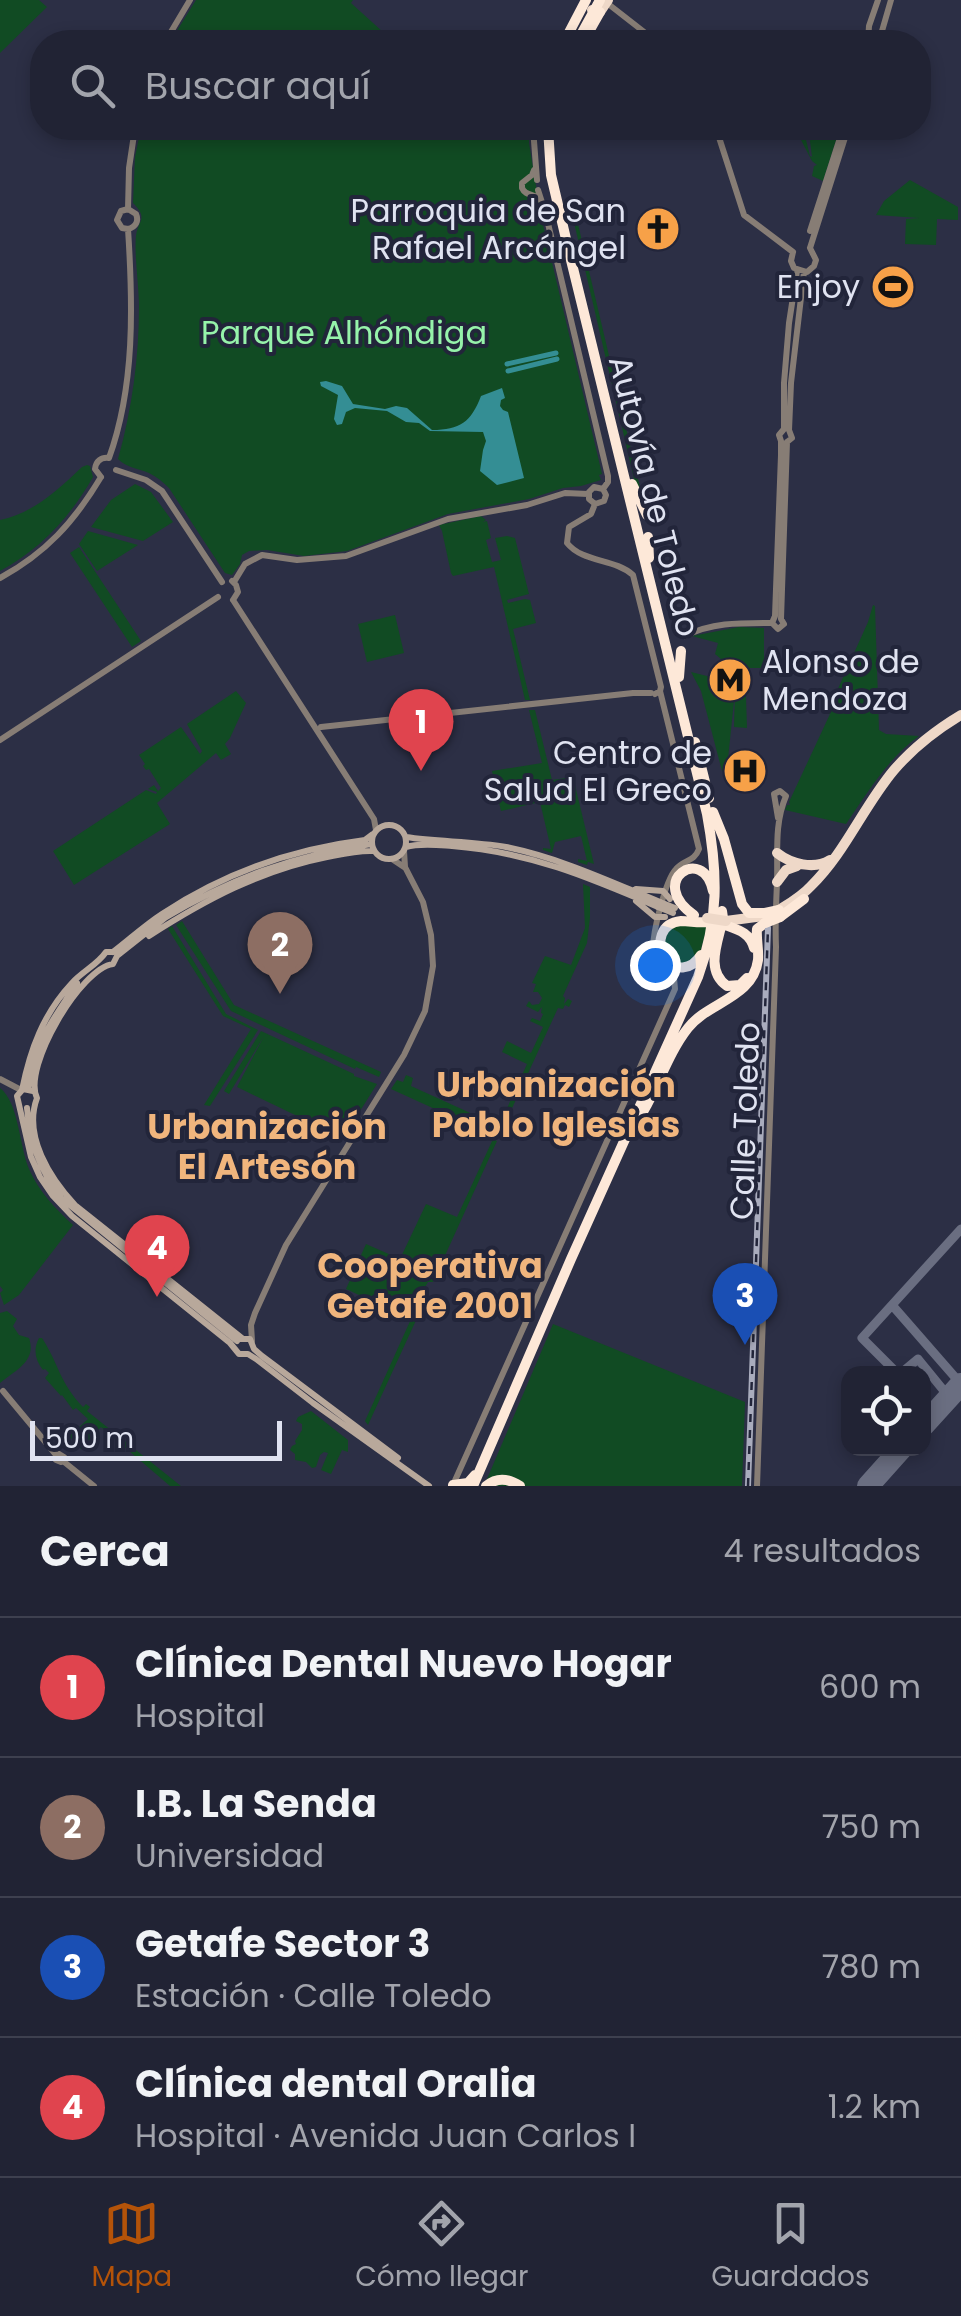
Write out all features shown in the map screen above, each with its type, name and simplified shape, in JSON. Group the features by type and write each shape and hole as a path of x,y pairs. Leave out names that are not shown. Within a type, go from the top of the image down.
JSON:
{"highway":[{"path":"580,30 598,2"},
{"name":"Autovía de Toledo","path":"550,140 552,175 646,554 714,852 722,916"},
{"path":"625,501 629,484"},
{"path":"629,484 648,514"},
{"path":"634,534 646,554"},
{"path":"646,554 648,537"},
{"name":"Autovía de Toledo","path":"480,1486 709,963 722,916 722,872 713,812 646,554"},
{"path":"680,677 681,650"},
{"path":"802,898 894,771 921,742 961,719"},
{"path":"708,924 694,964 677,968 663,959 660,941 666,928 679,922 708,924 722,916 763,919 780,914 802,898 839,860 901,771 961,719"},
{"path":"693,860 704,864 710,859 698,784"},
{"path":"713,812 742,904 749,913 763,919"},
{"path":"776,856 816,866 827,863 838,852"},
{"path":"776,856 810,871 811,882 802,898"},
{"path":"777,882 786,870 798,866"},
{"path":"708,924 683,908 675,892 676,880 684,870 696,868 706,874 712,888 722,916 723,918 714,966 720,981 733,986 740,984 748,976 754,949 746,933 722,916"},
{"path":"668,908 694,915"},
{"path":"668,908 708,924"},
{"path":"644,1111 686,1030 697,1017 740,991 752,978 758,963 757,929 763,919"},
{"path":"480,1486 494,1440 571,1259 698,976 708,948 708,924"},
{"path":"457,1480 471,1481 494,1440"},
{"path":"480,1486 503,1479 520,1486"}],"main road":[{"path":"134,940 139,930 178,904 237,874 300,852 365,840 386,825 398,827 406,837 405,849"},
{"path":"372,847 375,832"},
{"path":"406,837 484,844 563,862 651,891 668,908"},
{"path":"372,847 381,858 392,860 405,849 427,845 483,849 577,872 659,904"},
{"path":"372,847 314,854 265,868 226,884 165,918 115,954 104,954 104,962 73,989 52,1018 20,1093 30,1157 53,1196 72,1216 239,1341 252,1344 262,1356 432,1486"},
{"path":"134,940 249,880 302,862 372,847"},
{"path":"563,862 668,908"},
{"path":"577,872 648,910 668,908"},
{"path":"20,1093 54,1024 92,971"},
{"path":"20,1093 50,1173 67,1196 239,1341 240,1354 248,1354 432,1486"},
{"path":"248,1354 252,1344"}],"street":[{"path":"172,30 190,0"},
{"path":"873,30 878,0"},
{"path":"874,30 876,22 882,26 891,0"},
{"path":"598,2 638,30"},
{"path":"128,209 133,140"},
{"path":"533,140 535,192 541,201 608,476 604,501 569,527 566,538 577,552 624,568 632,576 656,670 654,689 665,708 698,846 693,860 682,864 651,891"},
{"path":"720,140 744,215 792,252"},
{"path":"806,247 842,140"},
{"path":"533,179 524,180 522,188 526,194 535,192"},
{"path":"128,209 137,217 136,224 128,229 122,228 117,220 121,211 128,209"},
{"path":"109,458 120,419 130,344 128,229"},
{"path":"792,252 806,247"},
{"path":"800,271 812,269 816,263 816,256 806,247"},
{"path":"684,632 732,622 776,620 784,441 792,438 786,429 800,271 790,261 792,252"},
{"path":"109,458 116,470 110,478 101,478 96,472 97,462 109,458"},
{"path":"116,470 146,480 162,491 222,582"},
{"path":"0,578 32,559 60,534 101,478"},
{"path":"588,494 594,487 603,489"},
{"path":"234,582 245,564 262,555 298,560 346,556 448,519 527,505 564,493 588,494"},
{"path":"588,494 595,504"},
{"path":"222,582 234,582 238,592 233,600 218,597 216,591 222,582"},
{"path":"0,740 218,597"},
{"path":"233,600 321,732 374,819 375,832"},
{"path":"321,732 339,726 654,689"},
{"name":"Calle Toledo","path":"757,1486 779,802"},
{"path":"374,819 386,825"},
{"path":"239,1341 252,1325 272,1270 286,1245 404,1055 425,1011 432,966 431,934 406,868 405,849"},
{"path":"392,860 406,868"},
{"path":"654,933 668,908 671,876"},
{"path":"457,1480 673,997 676,981 656,958 648,910"},
{"path":"252,1325 252,1344"},
{"path":"3,1391 60,1458 94,1486"}],"green space":[{"path":"0,0 39,0 47,7 0,53"},
{"path":"196,0 353,0 351,3 381,30 177,30"},
{"name":"Parque Alhóndiga","path":"139,140 529,140 541,216 601,480 448,514 347,551 304,556 249,551 242,555 232,575 225,573 169,488 118,459 138,345 136,243 142,216 133,203"},
{"path":"801,140 806,140 812,157 810,141 836,140 823,181 812,176 817,165"},
{"path":"910,180 958,207 958,220 937,219 936,245 905,244 906,219 919,218 876,215 884,201"},
{"path":"569,201 573,203 643,500 635,483"},
{"path":"87,465 93,477 64,519 29,553 0,571 0,520 34,506"},
{"path":"135,484 151,492 173,522 143,541 91,527 111,500"},
{"path":"481,516 486,520 483,522 487,521 491,538 486,540 492,562 501,560 495,538 515,538 529,594 507,600 530,600 536,623 513,629 530,700 525,700 494,567 453,576 451,573 439,525"},
{"path":"88,531 138,545 97,571 79,544"},
{"path":"79,547 141,641 132,647 70,553"},
{"path":"873,605 879,730 919,736 888,765 846,824 785,810 830,714 827,713"},
{"path":"395,615 404,653 367,662 358,624"},
{"path":"739,627 764,628 764,668 750,668 747,728 734,727 735,691 726,772 722,771 701,691 691,672 715,678 721,659 715,654 718,643 692,636"},
{"path":"236,691 246,703 225,744 231,754 221,760 216,753 157,803 170,824 74,885 53,851 146,790 156,794 148,789 154,785 158,791 161,788 139,755 181,727 200,754 202,751 187,724"},
{"path":"529,710 535,710 552,780 573,777 594,864 578,862 587,861 581,836 555,842 552,853 543,850 551,849 540,802 501,811 492,771 542,763"},
{"path":"583,884 590,887 590,917 587,943 563,996 564,1004 568,999 572,1001 569,1007 558,1008 503,1128 498,1127 494,1136 391,1089 397,1080 403,1082 406,1075 413,1078 411,1086 499,1126 527,1064 502,1052 507,1041 531,1053 543,1027 530,1021 540,1021 542,1007 538,1012 526,1006 529,1001 539,1004 542,998 533,992 536,984 532,983 545,956 571,965 585,928"},
{"path":"182,921 234,1005 381,1072 379,1077 231,1011 176,925"},
{"path":"686,923 707,927 700,953 693,963 670,963 662,949 666,930"},
{"path":"172,926 226,1014 258,1030 210,1106 204,1105 251,1029 223,1016 168,929"},
{"path":"261,1031 377,1084 343,1138 237,1087 264,1036 229,1094 224,1091"},
{"path":"0,1088 11,1104 33,1177 73,1225 19,1295 4,1305 0,1293"},
{"path":"493,1139 497,1141 433,1282 428,1282 424,1289 429,1292 368,1425 365,1421 411,1319 346,1289 366,1244 400,1259 426,1204 457,1217"},
{"path":"7,1311 17,1319 13,1326 19,1335 29,1338 31,1346 24,1364 0,1383 0,1313"},
{"path":"553,1324 745,1402 742,1486 484,1486"},
{"path":"39,1338 83,1407 90,1407 87,1411 181,1486 170,1486 101,1427 81,1449 69,1436 88,1419 76,1408 73,1410 45,1378 49,1373 40,1366 36,1354"},
{"path":"311,1411 348,1440 348,1452 342,1450 331,1474 321,1470 328,1453 320,1455 312,1468 295,1460 290,1450 302,1430 302,1424 296,1421 298,1417"}],"shaded area":[{"path":"320,382 342,386 353,404 407,408 432,430 463,423 481,396 502,388 505,398 500,406 508,412 524,478 497,485 480,471 486,441 483,432 430,431 387,411 355,408 346,412 342,424 337,425 334,419 338,395 321,386"}],"waterway":[{"path":"507,364 556,353"},
{"path":"508,371 557,359"}],"taxiway":[{"path":"890,1366 862,1338 961,1229"},
{"path":"892,1305 961,1384"},
{"path":"910,1366 918,1359 924,1366"},
{"path":"931,1375 949,1397 961,1384"}],"runway":[{"path":"931,1417 961,1384"},
{"path":"868,1486 895,1456"}],"railway":[{"path":"748,1486 768,928"}],"place":[{"name":"Parroquia de San Rafael Arcángel","path":"658,229"},
{"name":"Enjoy","path":"893,287"},
{"name":"Alonso de Mendoza","path":"730,680"},
{"name":"Clínica Dental Nuevo Hogar","path":"421,771"},
{"name":"Centro de Salud El Greco","path":"745,771"},
{"name":"I.B. La Senda","path":"280,994"},
{"name":"Clínica dental Oralia","path":"157,1297"},
{"name":"Getafe Sector 3","path":"745,1345"}],"district":[{"name":"Urbanización Pablo Iglesias","path":"556,1105"},
{"name":"Urbanización El Artesón","path":"267,1147"},
{"name":"Cooperativa Getafe 2001","path":"430,1286"}]}
